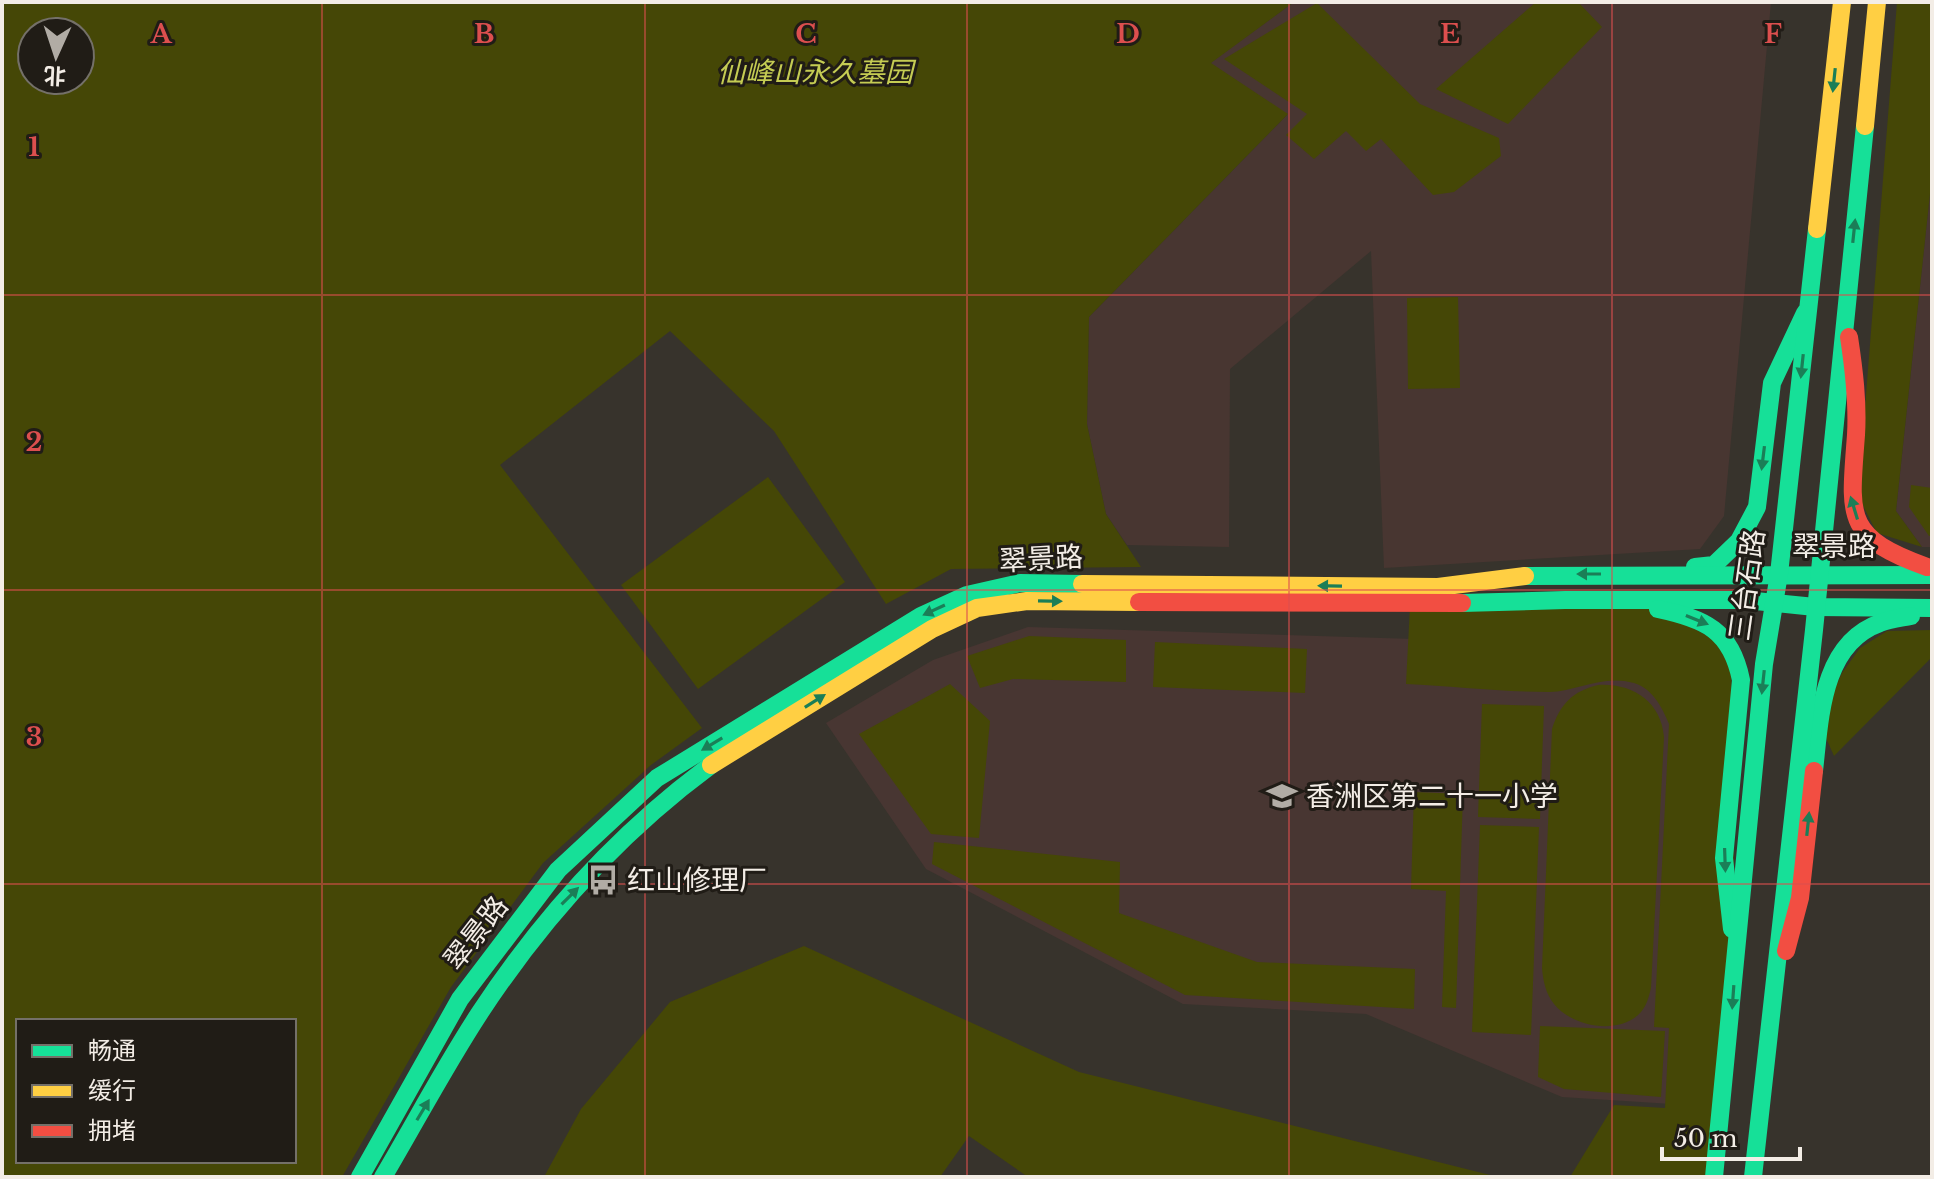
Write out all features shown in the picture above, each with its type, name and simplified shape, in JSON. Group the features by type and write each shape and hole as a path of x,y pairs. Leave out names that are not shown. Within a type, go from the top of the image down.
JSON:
{"main road":[{"name":"三台石路","path":"1714,1177 1730,1043 1771,604 1779,574 1842,2"},
{"path":"1753,1177 1816,606 1877,2"},
{"path":"1641,574 1714,565 1739,541 1757,507 1772,383 1809,305"},
{"path":"1846,308 1857,405 1850,501 1863,534 1896,558 1932,568"},
{"name":"翠景路","path":"360,1177 460,999 558,870 657,778 921,616 967,595 1020,583 1438,587 1534,575 1932,575"},
{"path":"1565,600 1656,609 1690,617 1712,626 1731,648 1741,680 1724,858 1736,956"},
{"name":"翠景路","path":"383,1177 479,1014 550,916 619,842 671,795 719,760 932,629 977,608 1027,601 1410,605 1565,600 1746,600 1771,604 1932,610"},
{"path":"1771,1010 1800,898 1823,693 1833,667 1851,642 1877,624 1932,610"},
{"path":"400,1148 400,1177"}],"shaded area":[{"path":"1294,2 1771,2 1724,516 1700,549 1384,568 1371,251 1230,369 1229,547 1127,545 1106,514 1087,424 1089,317 1287,115 1210,63"},
{"path":"1932,174 1932,547 1922,547 1896,511"},
{"name":"香洲区第二十一小学","path":"1028,627 1606,645 1693,693 1672,1104 1562,1097 1366,1014 1183,1004 926,869 826,723 933,660"}],"green space":[{"name":"仙峰山永久墓园","path":"2,2 1294,2 1211,63 1288,114 1089,317 1087,424 1106,514 1141,567 951,569 886,604 774,431 670,331 500,465 702,728 651,765 543,863 451,987 342,1177 2,1177"},
{"path":"1536,2 1578,2 1602,27 1508,124 1436,89"},
{"path":"1897,2 1932,2 1932,175 1896,511 1922,547 1877,533 1858,496"},
{"path":"1317,3 1420,104 1499,138 1501,156 1454,192 1433,195 1381,139 1366,151 1346,131 1314,159 1286,135 1307,114 1224,59"},
{"path":"1458,297 1460,388 1408,389 1407,298"},
{"path":"768,477 845,582 698,689 621,585"},
{"path":"1911,485 1932,488 1932,536 1909,507"},
{"path":"1410,606 1656,609 1731,648 1735,957 1713,1177 1570,1177 1614,1105 1665,1108 1669,1028 1654,1027 1669,724 1663,711 1656,699 1641,686 1623,681 1612,680 1549,692 1406,684"},
{"path":"1932,630 1932,657 1834,756 1826,738 1832,695 1842,673 1860,648 1887,631"},
{"path":"1029,636 1126,640 1126,682 1013,679 980,688 967,656"},
{"path":"1155,642 1307,649 1305,693 1153,687"},
{"path":"950,684 990,721 979,838 931,834 859,734"},
{"path":"1598,685 1622,687 1643,697 1657,713 1664,737 1651,988 1641,1012 1621,1024 1609,1026 1584,1023 1562,1012 1549,996 1542,968 1552,729 1559,712 1569,700 1581,691"},
{"path":"1482,704 1544,706 1540,819 1478,817"},
{"path":"1414,792 1463,794 1456,1008 1442,1007 1446,891 1411,889"},
{"path":"1480,825 1539,827 1531,1035 1472,1032"},
{"path":"934,842 1120,862 1119,913 1257,962 1415,969 1414,1009 1185,995 932,864"},
{"path":"804,946 1079,1072 1498,1177 1028,1177 969,1136 940,1177 544,1177 581,1109 670,1002"},
{"path":"1540,1026 1665,1031 1661,1097 1564,1089 1538,1077"}],"traffic: fast":[{"path":"1753,1177 1814,630 1865,126"},
{"path":"1714,1177 1764,664 1779,574 1817,229"},
{"path":"1695,567 1714,565 1739,541 1757,507 1772,383 1805,313"},
{"path":"1525,576 1932,575"},
{"path":"360,1177 460,999 558,870 657,778 921,616 967,595 1020,583 1082,584"},
{"path":"1462,603 1746,600 1815,607 1932,608"},
{"path":"1658,609 1689,617 1723,638 1741,680 1724,858 1732,929"},
{"path":"1814,771 1822,707 1835,665 1860,633 1880,623 1911,616"},
{"path":"383,1177 466,1034 529,944 614,848 711,765"}],"traffic: slow":[{"path":"1817,229 1842,2"},
{"path":"1865,126 1877,2"},
{"path":"1082,584 1438,587 1525,576"},
{"path":"711,765 932,629 977,608 1027,601 1139,602"}],"traffic: jam":[{"path":"1849,337 1856,398 1853,486 1858,520 1866,533 1880,545 1927,567"},
{"path":"1139,602 1462,603"},
{"path":"1786,951 1800,898 1814,771"}],"place":[{"name":"香洲区第二十一小学","path":"1282,796"},
{"name":"红山修理厂","path":"603,880"}]}
